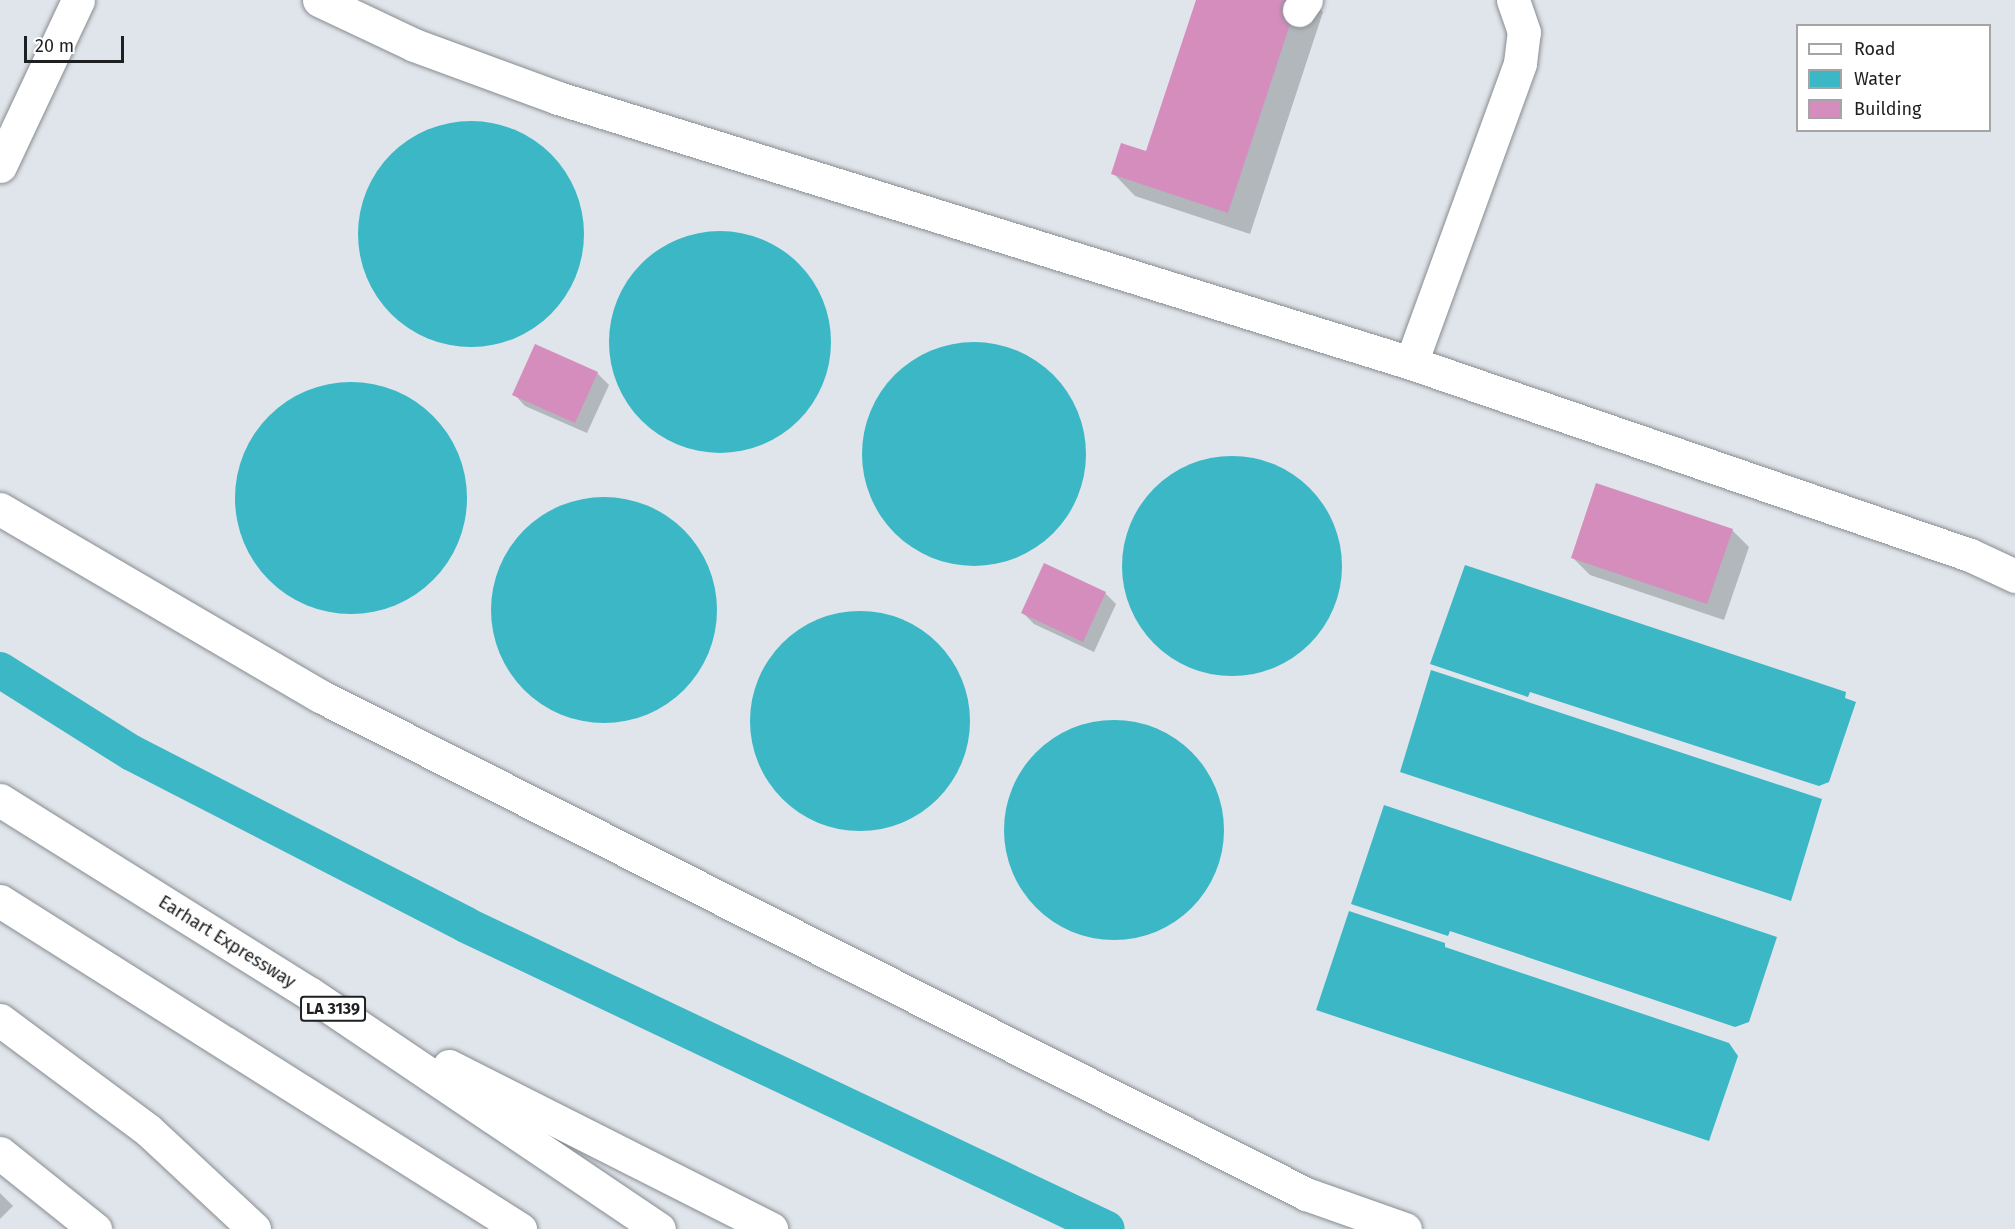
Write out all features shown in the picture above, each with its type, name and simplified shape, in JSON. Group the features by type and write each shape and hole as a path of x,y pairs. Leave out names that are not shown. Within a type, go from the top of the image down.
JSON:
{"main road":[{"path":"0,166 78,0"},
{"path":"319,0 414,45 558,98 1411,363 1970,555 2015,576"},
{"path":"1411,363 1520,63 1524,32 1514,0"},
{"path":"0,509 320,696 1306,1194 1405,1229"},
{"name":"Earhart Expressway","path":"0,800 309,993 659,1229"},
{"path":"0,901 520,1229"},
{"path":"309,993 702,1197 771,1229"},
{"path":"0,1020 148,1130 254,1229"},
{"path":"148,1130 236,1229"},
{"path":"0,1153 95,1229"}],"water":[{"path":"471,121 493,123 524,134 551,154 571,181 582,212 584,234 582,256 571,287 551,314 524,334 493,345 471,347 449,345 418,334 391,314 371,287 360,256 358,234 360,212 371,181 391,154 418,134 449,123"},
{"path":"720,231 742,233 772,244 790,256 806,272 818,290 826,310 831,342 829,364 818,394 806,412 790,428 772,440 752,448 720,453 698,451 668,440 650,428 634,412 622,394 614,374 609,342 611,320 622,290 634,272 650,256 668,244 688,236"},
{"path":"963,342 985,342 1017,350 1027,355 1045,367 1061,383 1078,411 1084,432 1086,454 1084,476 1078,497 1061,525 1045,541 1017,558 985,566 963,566 931,558 921,553 903,541 887,525 870,497 862,465 862,443 870,411 875,401 887,383 903,367 931,350"},
{"path":"351,382 374,384 406,396 425,408 441,424 462,464 467,498 465,521 453,553 441,572 425,588 385,609 351,614 328,612 296,600 277,588 261,572 240,532 235,498 237,475 249,443 261,424 277,408 317,387"},
{"path":"1221,456 1243,456 1274,464 1293,474 1310,488 1324,505 1334,524 1342,555 1342,577 1334,608 1324,627 1310,644 1293,658 1274,668 1243,676 1221,676 1180,663 1162,651 1147,636 1130,608 1122,577 1122,555 1135,514 1147,496 1162,481 1190,464"},
{"path":"604,497 626,499 657,510 684,530 704,557 715,588 717,610 715,632 704,663 684,690 657,710 626,721 604,723 582,721 551,710 524,690 504,663 493,632 491,610 493,588 504,557 524,530 551,510 582,499"},
{"path":"1465,565 1846,692 1845,698 1856,702 1829,782 1819,786 1530,692 1528,697 1430,664"},
{"path":"860,611 881,613 912,624 938,643 957,669 968,700 970,721 968,742 957,773 938,799 912,818 881,829 860,831 839,829 808,818 782,799 763,773 752,742 750,721 752,700 763,669 782,643 808,624 839,613"},
{"path":"1431,670 1822,799 1791,901 1400,772"},
{"path":"1114,720 1146,725 1166,733 1183,745 1199,761 1211,778 1219,798 1224,830 1219,862 1211,882 1199,899 1183,915 1166,927 1146,935 1114,940 1082,935 1062,927 1045,915 1029,899 1017,882 1009,862 1004,830 1009,798 1017,778 1029,761 1045,745 1062,733 1082,725"},
{"path":"1384,805 1777,937 1749,1022 1735,1027 1450,931 1448,936 1351,904"},
{"path":"1349,911 1445,943 1445,947 1729,1043 1738,1056 1709,1141 1316,1010"}],"building":[{"path":"1196,0 1298,0 1228,213 1111,174 1121,143 1146,151"},
{"path":"535,344 598,372 575,423 512,395"},
{"path":"1596,483 1733,529 1707,604 1571,558"},
{"path":"1044,563 1106,592 1083,642 1021,613"}],"waterway":[{"path":"0,670 132,753 466,925 1107,1229"}]}
